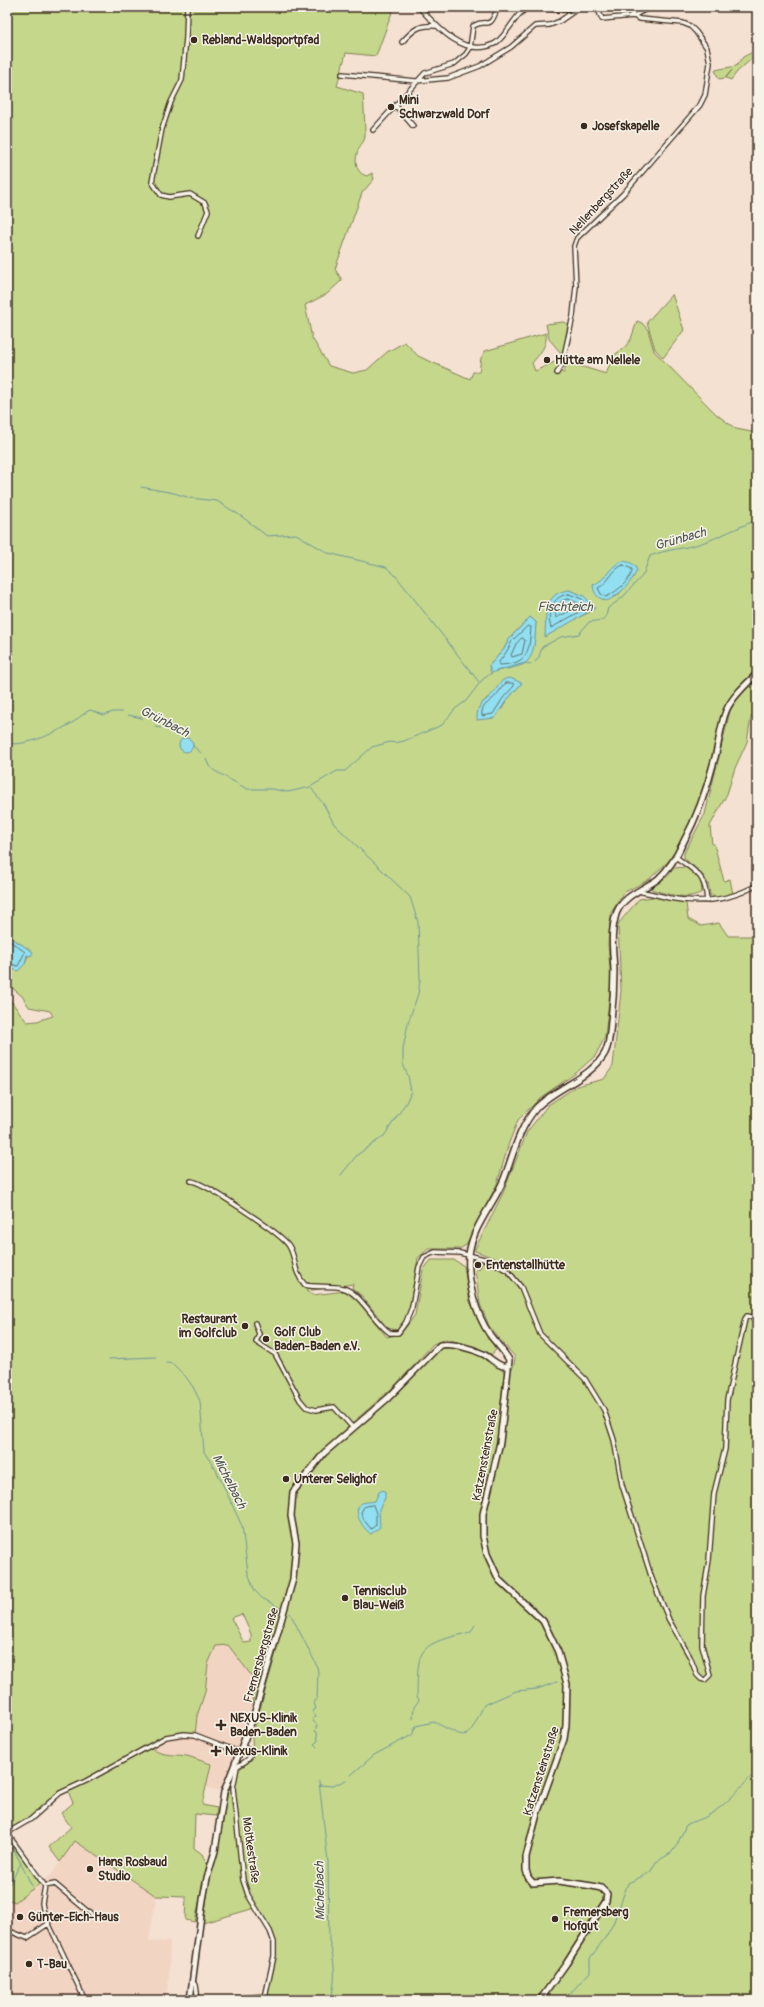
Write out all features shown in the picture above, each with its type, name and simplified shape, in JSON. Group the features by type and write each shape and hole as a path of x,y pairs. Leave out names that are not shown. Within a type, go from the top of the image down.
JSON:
{"main road":[{"path":"507,1366 509,1363 507,1356 489,1333 479,1314 471,1289 469,1255 473,1239 504,1178 512,1151 522,1128 538,1106 554,1093 588,1072 597,1064 606,1050 610,1038 613,1002 614,970 612,931 619,908 629,897 662,875 676,857 704,796 726,711 736,695 757,674"},
{"name":"Fremersbergstraße","path":"190,2000 205,1887 215,1851 224,1792 235,1767 239,1752 254,1714 293,1578 296,1543 291,1516 293,1492 324,1453 388,1398 440,1345 449,1345 479,1352 501,1366 507,1366"},
{"name":"Katzensteinstraße","path":"507,1366 500,1442 483,1514 483,1536 487,1554 499,1580 543,1621 558,1652 566,1684 566,1725 564,1739 537,1814 526,1857 526,1870 528,1878 533,1883 559,1881 601,1888 607,1894 606,1901 579,1946 540,2000"}],"street":[{"path":"187,7 182,80 171,102 162,129 152,182 161,195 169,197 190,194 205,203 208,211 198,236"},
{"path":"419,7 441,31 470,48 494,44 501,38 522,11 532,7 560,10 579,8"},
{"path":"374,130 416,81 425,73 454,64 466,54 470,48 473,26 477,24 489,24 492,21 498,7"},
{"path":"597,7 602,19 634,16 650,7"},
{"path":"627,7 634,16"},
{"path":"342,74 416,81 448,78 480,66 511,47 535,26 560,21 579,8"},
{"name":"Nellenbergstraße","path":"556,373 560,370 570,332 576,286 574,246 577,238 623,194 694,114 705,95 710,62 707,48 696,32 690,26 683,23 640,19 634,16"},
{"path":"402,42 416,29 426,24 436,26"},
{"path":"396,106 413,126"},
{"path":"676,857 703,879 706,886 707,901"},
{"path":"639,890 642,892 689,902 719,900 743,892 757,885"},
{"path":"191,1181 195,1181 228,1200 277,1233 289,1246 295,1271 305,1285 318,1288 344,1289 358,1298 382,1328 390,1334 398,1333 406,1322 412,1307 419,1267 424,1257 435,1252 469,1255 495,1263 508,1271 521,1287 531,1309 536,1328 540,1334 585,1379 601,1405 614,1440 622,1485 652,1579 669,1620 701,1680 708,1679 710,1675 702,1645 701,1621 709,1560 714,1493 725,1449 727,1400 745,1319 747,1316 752,1317 755,1322 757,1338"},
{"path":"255,1323 259,1334 256,1342 275,1354 300,1400 306,1407 316,1410 334,1407 353,1428"},
{"path":"85,2000 44,1914 42,1903 45,1886 7,1833 31,1819 60,1793 86,1781 166,1737 184,1734 195,1735 239,1752"},
{"path":"235,1767 250,1757 249,1750 242,1746"},
{"name":"Moltkestraße","path":"235,1767 233,1788 243,1880 248,1895 270,1931 275,1948 266,1993 267,2000"},
{"path":"45,1886 55,1884 92,1915"},
{"path":"7,1930 27,1938 48,1924"},
{"path":"193,1983 196,1985 198,2000"},
{"path":"7,1994 11,2000"}],"shaded area":[{"name":"NEXUS-Klinik Baden-Baden","path":"228,1645 254,1680 252,1707 224,1792 205,1787 211,1764 176,1755 165,1755 152,1749 148,1745 166,1737 195,1734 197,1716 205,1692 208,1664 216,1646"},
{"path":"75,1841 156,1896 149,1941 170,1942 169,1978 165,2000 7,2000 7,1899 15,1902 51,1875"}],"green space":[{"path":"7,7 394,7 376,56 346,53 337,86 363,94 365,137 357,152 356,161 360,172 367,176 372,173 374,179 362,193 335,269 342,280 327,294 305,305 312,338 329,366 353,373 367,370 387,352 405,342 418,356 470,379 473,372 479,372 481,358 485,351 546,333 546,342 532,363 535,371 559,360 561,353 549,339 546,324 563,322 568,324 560,371 564,373 567,362 606,374 613,356 625,347 631,339 637,321 642,323 648,330 654,351 716,414 736,429 757,433 757,670 745,681 724,708 712,762 702,795 683,839 672,858 648,880 623,893 611,913 608,944 611,981 605,1037 595,1056 576,1073 541,1097 518,1120 509,1143 497,1184 466,1245 460,1249 428,1249 418,1258 409,1310 404,1322 397,1330 387,1328 362,1296 352,1288 353,1284 306,1291 313,1295 345,1291 357,1301 387,1337 401,1334 415,1315 423,1270 431,1260 454,1260 464,1266 470,1302 496,1350 491,1355 475,1347 446,1339 433,1344 397,1384 358,1418 361,1424 436,1351 445,1348 464,1350 482,1357 506,1373 511,1370 514,1365 515,1357 489,1326 480,1304 475,1270 480,1268 483,1262 495,1264 497,1259 475,1251 475,1249 503,1193 527,1132 548,1105 577,1086 604,1079 613,1066 621,991 618,924 639,899 653,897 686,903 688,919 701,926 719,923 728,936 757,936 757,2000 237,2000 235,1996 266,1993 275,1949 274,1942 255,1908 203,1923 210,1876 217,1854 230,1780 236,1779 238,1770 249,1762 253,1756 252,1737 278,1646 273,1638 257,1708 252,1707 254,1679 228,1645 216,1646 208,1664 205,1692 197,1716 195,1735 178,1734 149,1745 157,1752 187,1756 211,1764 202,1805 217,1808 216,1816 195,1814 194,1848 202,1854 207,1864 195,1922 185,1920 186,1897 156,1896 75,1841 60,1862 49,1847 71,1827 61,1813 73,1803 68,1791 64,1790 37,1814 7,1833 7,996 27,1022 37,1021 53,1016 50,1011 29,1007 22,996 10,986 9,968 15,970 25,964 30,950 7,935","holes":["607,576 632,579 616,597 593,585 601,582","569,590 584,596 592,611 571,621 550,634","530,617 536,622 534,645 515,666 492,672 489,666 504,649 509,639","522,683 506,701 502,709 478,709 482,703 492,695","242,1614 251,1634 251,1642 244,1643 231,1618"]},
{"path":"757,50 757,54 737,72 731,80 726,78 732,70 725,78 719,79 715,70 736,66 743,57"},
{"path":"672,294 684,330 663,358 655,349 647,322"},
{"path":"757,679 757,712 751,717 747,742 735,768 727,794 710,826 712,844 714,844 724,881 730,879 733,894 714,899 714,896 710,896 708,884 705,879 684,858 684,853 705,814 730,711 738,696"},
{"path":"685,867 701,880 702,892 690,896 678,896 653,890 651,888 669,875 674,868"},
{"path":"14,1846 42,1882 15,1902 7,1899 7,1853"}],"water":[{"name":"Fischteich","path":"623,561 632,563 635,566 637,570 635,575 616,595 607,601 601,599 595,594 593,585 602,580 615,565"},
{"name":"Fischteich","path":"569,590 584,596 595,608 545,637 546,614 550,601 554,596"},
{"name":"Fischteich","path":"530,617 536,622 534,646 530,658 522,665 491,673 489,666 504,649 509,639"},
{"path":"510,678 522,683 506,701 495,718 477,720 478,710 482,703 494,692 502,681"},
{"path":"183,738 189,738 193,742 193,748 189,752 183,752 179,748 179,742"},
{"path":"7,935 33,952 31,956 27,955 25,964 18,971 7,966"},
{"path":"383,1490 385,1492 385,1498 379,1509 380,1527 371,1534 359,1520 357,1510 362,1503 375,1501 379,1492"}],"waterway":[{"path":"141,487 174,493 190,498 217,501 241,516 267,536 296,534 328,553 386,567 396,576 479,682"},
{"name":"Grünbach","path":"535,662 539,657 542,647 561,637 579,634 589,622 602,620 606,616 608,608 622,598 643,575 650,556 702,543 757,520"},
{"name":"Grünbach","path":"496,671 525,663 531,664"},
{"name":"Grünbach","path":"206,759 209,766 215,771 247,789 272,789 288,792 310,787 337,771 345,771 372,747 390,742 395,743 404,741 442,725 455,709 466,701 482,680 493,672"},
{"name":"Grünbach","path":"7,743 23,743 42,738 75,721 90,710 104,715 113,712 122,712"},
{"name":"Grünbach","path":"128,715 142,718 147,723"},
{"name":"Grünbach","path":"155,727 161,728"},
{"name":"Grünbach","path":"193,746 201,753"},
{"path":"311,788 324,805 334,824 410,897 418,922 420,980 418,994 408,1023 403,1049 403,1064 408,1076 411,1091 407,1101 384,1136 357,1155 341,1175"},
{"name":"Michelbach","path":"109,1359 156,1357"},
{"name":"Michelbach","path":"166,1363 173,1364 186,1377 200,1401 204,1452 216,1470 242,1526 248,1573 255,1591 262,1598 280,1608"},
{"name":"Michelbach","path":"290,1613 316,1664 318,1671 317,1699 314,1703 316,1709 312,1711 316,1717 313,1718 313,1721 317,1725 315,1731 317,1732 318,1741 314,1744 317,1747"},
{"path":"466,1634 471,1632 475,1625"},
{"path":"413,1719 414,1707 419,1700 417,1696 418,1669 423,1652 436,1642 463,1634"},
{"path":"351,1775 374,1755 412,1735 416,1726 434,1722 461,1735 466,1734 470,1732 484,1705 516,1691 537,1689 557,1682"},
{"path":"564,2000 590,1972 590,1958 605,1938 613,1924 628,1883 651,1871 656,1862 671,1853 677,1845 686,1825 716,1811 757,1771"},
{"path":"320,1785 333,1786 346,1780"},
{"name":"Michelbach","path":"319,1781 328,1862 329,1941 333,1956 334,1971 334,1986 330,2000"},
{"path":"7,1836 32,1886"},
{"path":"7,1889 21,1863"}],"place":[{"name":"Rebland-Waldsportpfad","path":"194,40"},
{"name":"Mini Schwarzwald Dorf","path":"391,107"},
{"name":"Josefskapelle","path":"584,126"},
{"name":"Hütte am Nellele","path":"547,360"},
{"name":"Entenstallhütte","path":"478,1265"},
{"name":"Restaurant im Golfclub","path":"245,1326"},
{"name":"Golf Club Baden-Baden e.V.","path":"266,1339"},
{"name":"Unterer Selighof","path":"286,1479"},
{"name":"Tennisclub Blau-Weiß","path":"345,1598"},
{"name":"NEXUS-Klinik Baden-Baden","path":"221,1725"},
{"name":"Nexus-Klinik","path":"216,1751"},
{"name":"Hans Rosbaud Studio","path":"90,1869"},
{"name":"Günter-Eich-Haus","path":"20,1917"},
{"name":"Fremersberg Hofgut","path":"555,1919"},
{"name":"T-Bau","path":"29,1964"}]}
